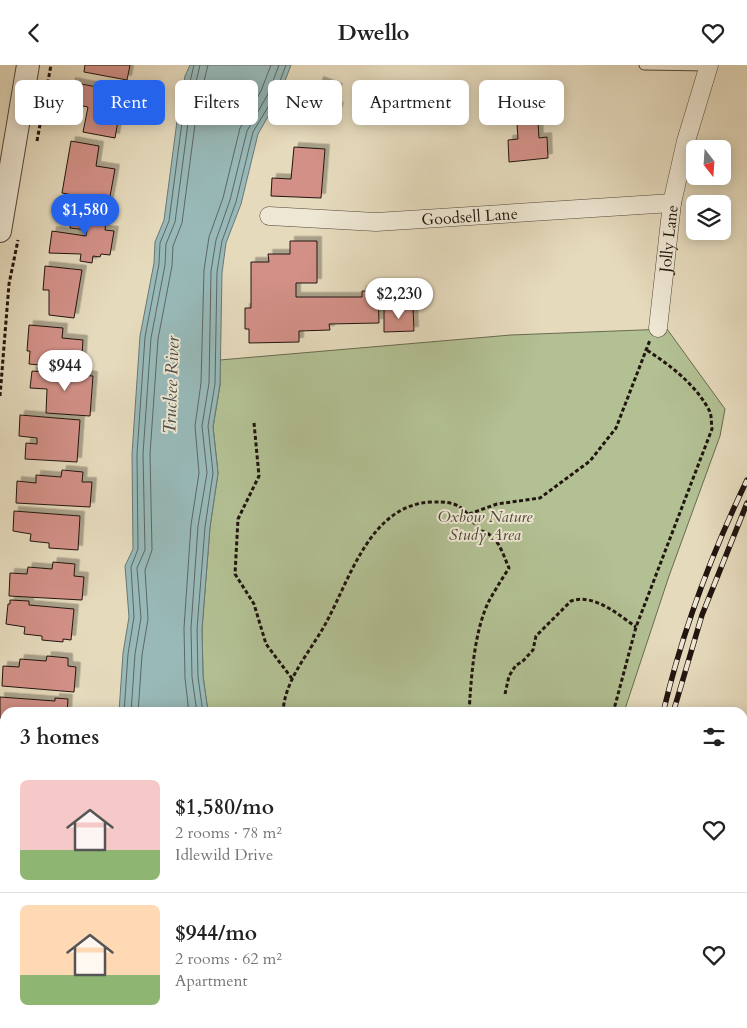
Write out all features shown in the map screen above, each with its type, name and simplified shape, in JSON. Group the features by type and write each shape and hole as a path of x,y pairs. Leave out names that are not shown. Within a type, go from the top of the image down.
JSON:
{"street":[{"path":"0,231 28,65"},
{"name":"Jolly Lane","path":"658,328 672,203 686,141 709,66"},
{"name":"Goodsell Lane","path":"269,216 376,222 672,203"}],"lane":[{"path":"644,65 709,66"}],"path":[{"path":"469,514 497,504 540,498 590,461 616,428 645,349 658,328"},
{"path":"615,707 636,627 712,429 710,411 698,395 668,364 645,349"},
{"path":"254,423 258,476 238,519 235,574 254,604 266,644 293,680"},
{"path":"284,707 285,693 326,623 371,537 386,520 404,508 428,502 445,502 464,508 478,529 491,536 501,549 509,568 489,602 483,619 471,683 469,707"},
{"path":"504,694 509,676 516,665 522,662 533,650 536,636 571,601 579,598 604,605 636,627"}],"green space":[{"name":"Oxbow Nature Study Area","path":"667,329 725,409 720,436 669,576 626,707 207,707 203,676 202,629 210,527 218,473 213,427 220,385 220,360 511,335"}],"water":[{"name":"Truckee River","path":"190,65 291,65 285,80 268,80 268,116 258,134 241,204 226,243 222,273 220,384 213,427 218,473 210,527 202,629 203,676 207,707 119,707 123,653 129,617 125,566 133,549 132,454 140,336 154,263 155,242 164,220 176,125 258,125 258,80 184,80"}],"building":[{"path":"85,65 130,65 127,80 84,72"},
{"path":"83,84 93,86 93,125 117,125 115,138 83,132 88,107 83,106"},
{"path":"517,125 538,125 539,138 547,137 548,158 509,162 508,140 518,139"},
{"path":"71,141 99,146 96,166 115,169 109,202 62,193"},
{"path":"294,147 325,149 321,198 271,196 272,178 291,179"},
{"path":"74,205 107,212 105,230 114,231 110,255 101,254 100,257 93,256 92,263 80,261 81,254 49,253 52,231 86,236 87,230 70,228"},
{"path":"290,241 317,241 317,283 296,283 296,297 362,297 362,291 378,291 379,323 329,324 330,330 299,331 299,342 249,343 249,329 245,329 245,308 251,308 251,262 269,262 268,254 290,254"},
{"path":"45,266 82,270 74,318 49,315 49,290 43,290"},
{"path":"413,307 414,331 384,332 384,308"},
{"path":"29,325 63,328 62,338 83,340 81,369 29,364 30,351 27,351"},
{"path":"32,371 93,376 90,416 46,413 47,389 30,388"},
{"path":"20,415 80,420 77,462 25,459 26,443 37,444 37,438 19,436"},
{"path":"62,470 83,472 82,482 92,482 90,507 16,503 17,481 36,483 36,475 61,477"},
{"path":"14,511 80,516 78,550 49,548 49,543 30,541 31,534 13,531"},
{"path":"53,562 75,564 74,576 84,577 82,600 9,596 10,573 27,574 28,567 52,569"},
{"path":"10,600 29,601 29,605 74,609 71,640 63,639 63,642 42,640 42,636 24,634 25,627 6,624"},
{"path":"47,656 68,658 68,666 76,667 74,692 2,686 3,666 19,667 20,659 46,661"},
{"path":"0,697 55,701 55,698 68,699 67,707 0,707"}],"railway":[{"path":"665,707 688,623 721,537 747,480"},
{"path":"675,707 702,615 747,503"}]}
